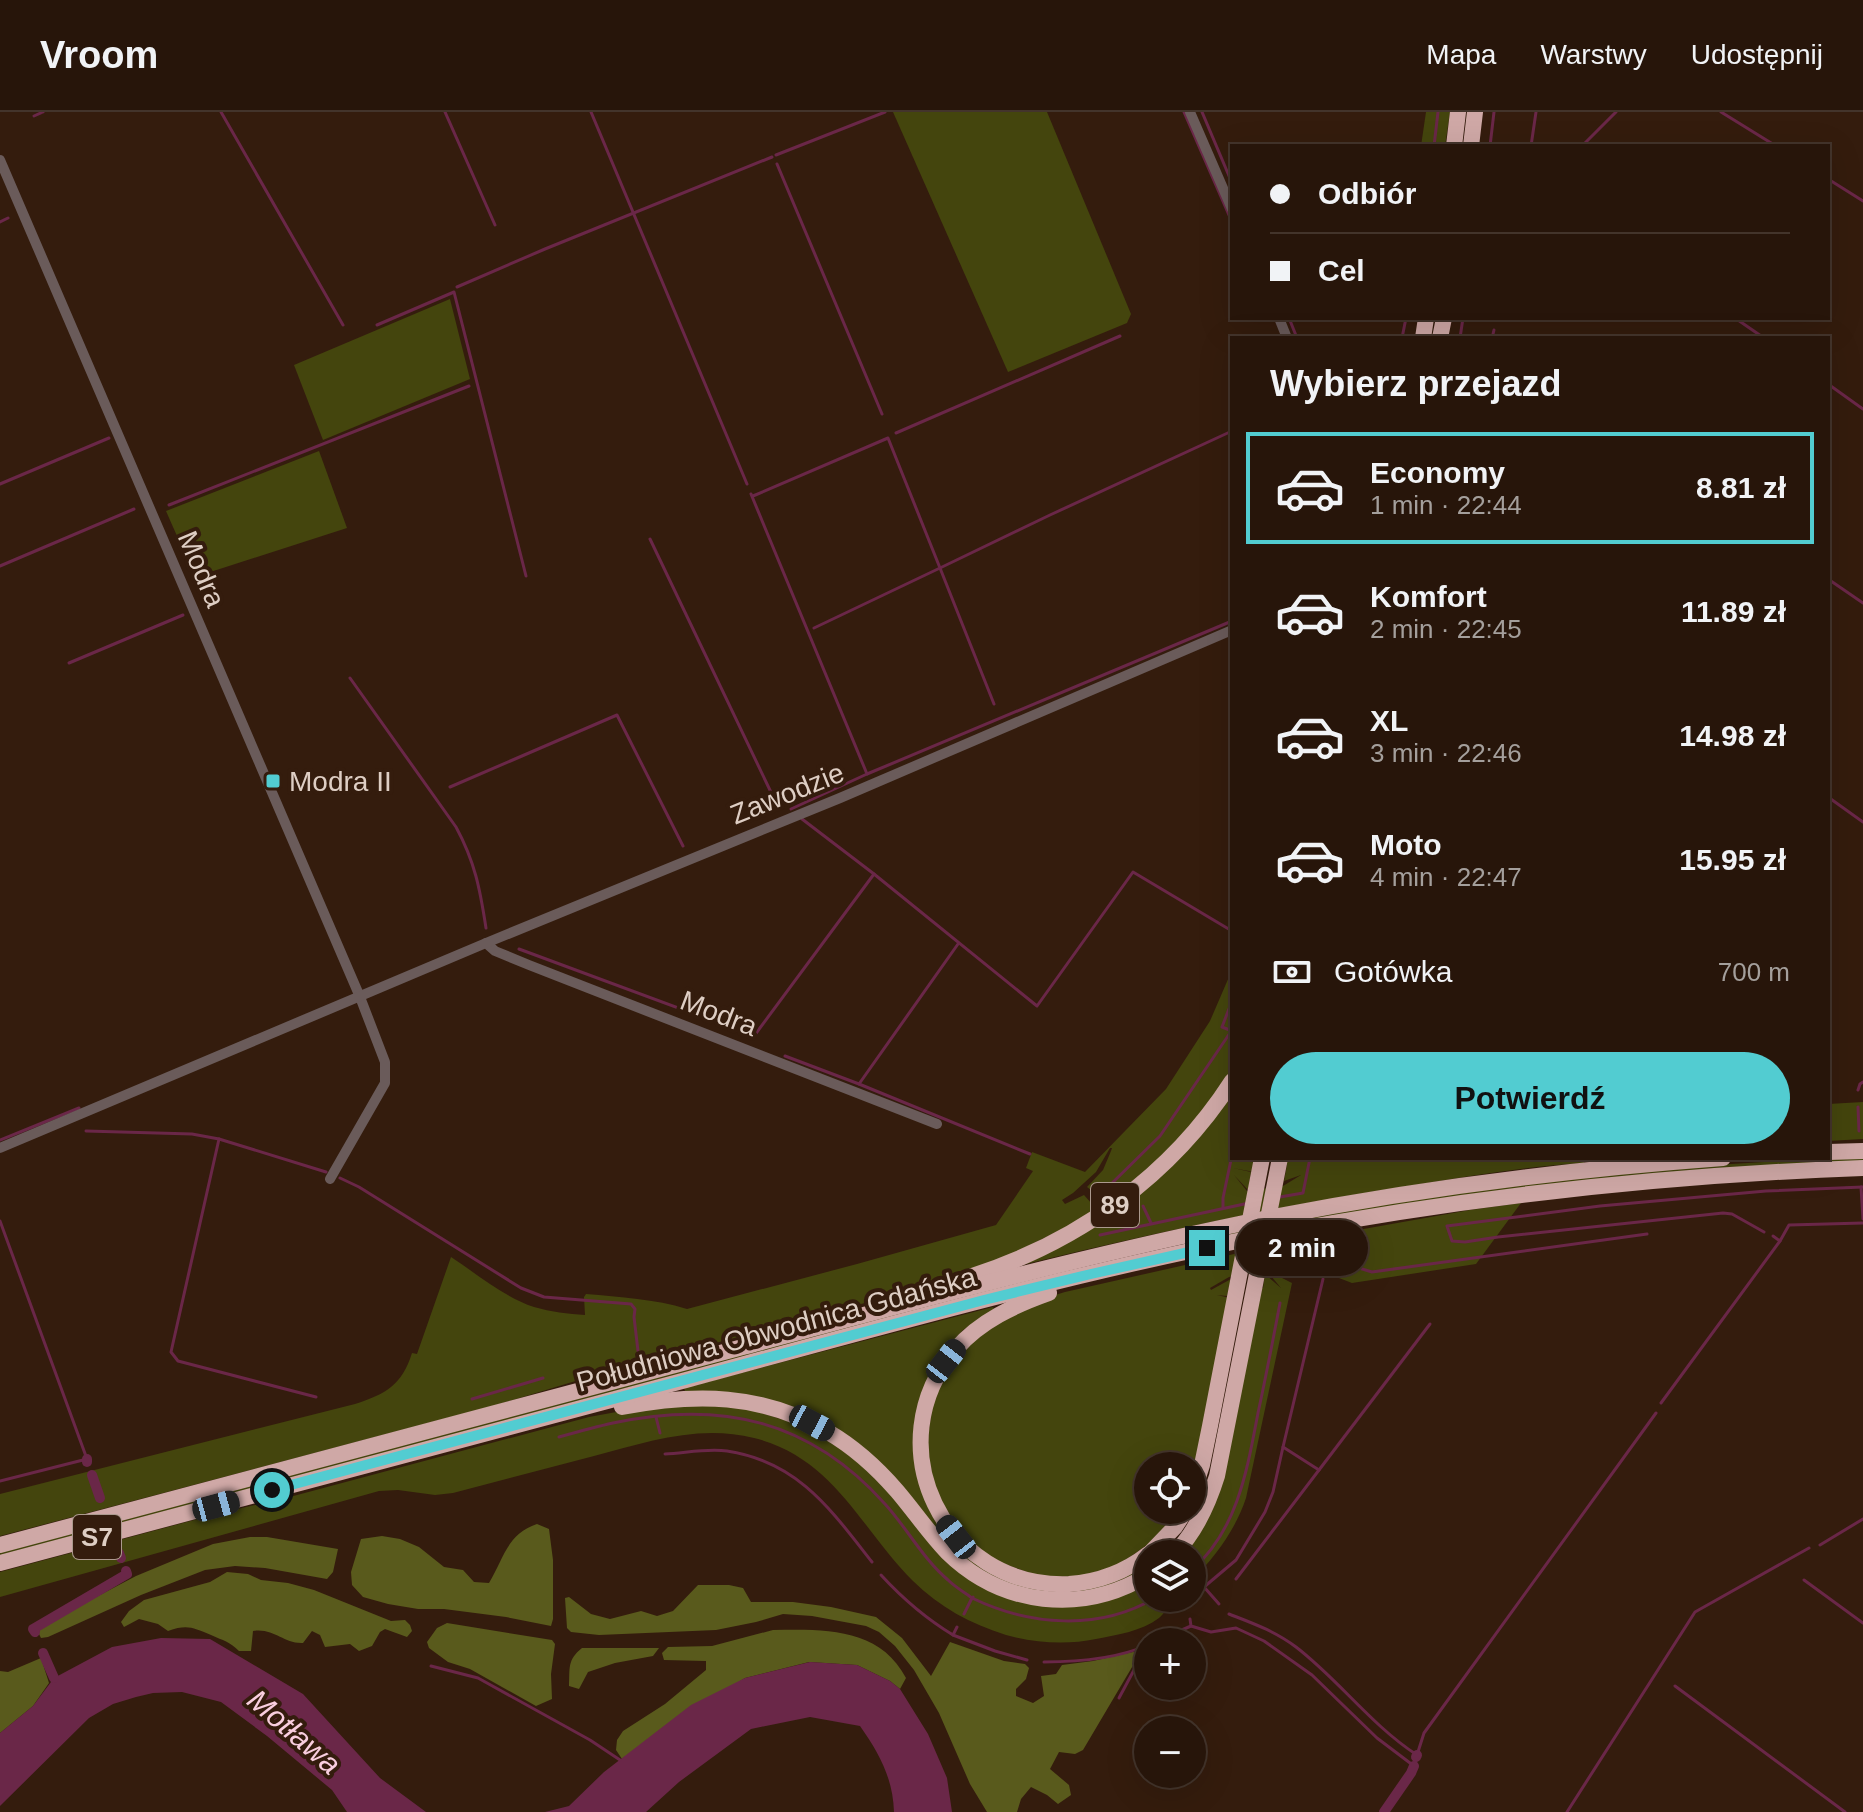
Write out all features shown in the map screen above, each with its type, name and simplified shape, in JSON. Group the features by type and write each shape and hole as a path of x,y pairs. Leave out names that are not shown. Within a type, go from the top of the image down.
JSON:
{"highway":[{"path":"1454,144 1458,112"},
{"path":"1471,144 1475,112"},
{"name":"89","path":"892,1307 922,1292 1020,1259 1055,1243 1106,1212 1179,1149 1230,1084"},
{"path":"1830,1152 1863,1151"},
{"path":"1205,1452 1262,1160"},
{"path":"1186,1540 1207,1508 1217,1476 1280,1160"},
{"name":"Południowa Obwodnica Gdańska","path":"0,1545 892,1307 1142,1245 1338,1205 1534,1176 1696,1160"},
{"name":"Południowa Obwodnica Gdańska","path":"0,1563 925,1315 1272,1234 1504,1197 1660,1180 1863,1168"},
{"path":"1091,1274 1005,1311 957,1348 938,1375 926,1405 920,1440 922,1465 937,1510 951,1530 969,1550 1016,1577 1068,1584 1099,1579 1134,1563"},
{"path":"558,1414 588,1414 641,1403 698,1397 759,1404 812,1423 851,1447 881,1473 946,1551 975,1574 1004,1590 1038,1599 1072,1600 1105,1594 1134,1583"},
{"path":"1162,1540 1177,1524"}],"street":[{"path":"1190,112 1230,204"},
{"name":"Modra","path":"0,160 360,997 385,1062 385,1083 330,1179"},
{"name":"Zawodzie","path":"360,997 840,798 1230,631"},
{"name":"Modra","path":"486,943 495,951 937,1124"},
{"path":"0,1148 360,997"}],"shaded area":[{"path":"893,112 1047,112 1131,314 1127,323 1008,372"},
{"path":"1426,112 1450,112 1445,144 1421,144"},
{"path":"450,299 470,379 323,440 294,365"},
{"path":"319,451 347,528 195,577 166,511"},
{"path":"1230,975 1230,1076 1169,1152 1109,1200 1087,1187 1103,1170 1110,1148 1096,1172 1062,1200 1065,1204 1084,1195 1092,1204 1092,1214 982,1269 496,1405 0,1536 0,1494 355,1404 384,1392 398,1381 412,1353 417,1354 451,1257 523,1303 585,1315 586,1294 650,1301 687,1309 996,1225 1033,1171 1026,1168 1032,1152 1085,1172 1166,1089 1210,1021"},
{"path":"1230,1091 1230,1160 1257,1160 1254,1172 1233,1168 1251,1172 1248,1190 1234,1175 1247,1191 1283,1186 1301,1175 1284,1181 1286,1160 1584,1160 1584,1163 1541,1166 1316,1201 1022,1265 1083,1231"},
{"path":"1863,1102 1863,1139 1830,1141 1830,1104"},
{"path":"1863,1156 1863,1161 1346,1215 0,1557 0,1551 903,1310 1281,1222 1457,1192 1683,1167"},
{"path":"1521,1203 1476,1264 1352,1283 1289,1259 1282,1278 1292,1283 1246,1498 1224,1542 1206,1565 1206,1540 1193,1540 1198,1524 1206,1524 1206,1492 1265,1274 1281,1288 1266,1270 1229,1277 1210,1288 1231,1279 1227,1296 1217,1295 1230,1298 1198,1452 1134,1452 1134,1524 1168,1524 1154,1540 1134,1540 1134,1554 1117,1566 1077,1577 1038,1576 994,1560 960,1532 938,1499 926,1447 935,1392 975,1335 1039,1300 1274,1245"},
{"path":"993,1307 963,1330 948,1347 930,1373 919,1402 914,1434 936,1519 1039,1588 1134,1565 1134,1575 1095,1591 1038,1592 1000,1581 965,1559 831,1427 685,1391 684,1388"},
{"path":"736,1405 800,1425 850,1454 896,1500 1014,1600 1134,1584 1134,1612 1164,1612 1145,1626 1129,1632 1074,1642 1017,1638 993,1631 956,1614 913,1581 844,1497 805,1461 754,1438 713,1433 653,1440 453,1493 435,1495 379,1491 0,1597 0,1572 589,1417 649,1406"},
{"path":"537,1524 549,1529 553,1560 551,1626 506,1617 388,1604 363,1597 352,1585 351,1572 361,1539 382,1536 419,1547 444,1567 463,1570 474,1582 489,1583 513,1540"},
{"path":"250,1537 338,1549 333,1572 327,1579 265,1568 235,1566 205,1570 48,1637 41,1638 39,1634 45,1624 136,1576 213,1544"},
{"path":"227,1572 314,1590 391,1621 405,1620 412,1631 407,1637 385,1629 372,1646 359,1651 350,1644 325,1647 320,1635 312,1631 303,1643 296,1643 267,1632 253,1631 251,1651 239,1651 195,1629 186,1627 168,1631 158,1624 139,1619 124,1627 121,1622 129,1611 144,1600 210,1582"},
{"path":"698,1585 729,1585 743,1588 751,1602 793,1602 876,1617 902,1638 931,1676 950,1642 1004,1661 1025,1664 1029,1668 1026,1679 1016,1689 1016,1696 1033,1703 1044,1696 1041,1676 1056,1674 1062,1665 1133,1652 1134,1664 1083,1750 1075,1754 1059,1752 1050,1769 1069,1785 1071,1795 1058,1804 1031,1787 1021,1799 1017,1812 987,1812 970,1784 939,1713 914,1670 879,1632 866,1626 783,1614 716,1630 599,1635 571,1632 567,1628 565,1598 569,1597 591,1614 610,1619 641,1611 657,1616 673,1611"},
{"path":"447,1623 552,1640 555,1644 552,1699 536,1706 470,1669 448,1662 429,1648 427,1642 437,1628"},
{"path":"773,1630 830,1631 865,1640 895,1661 906,1678 900,1689 857,1665 809,1662 745,1678 622,1759 616,1750 617,1740 623,1731 665,1704 706,1670 706,1661 664,1660 662,1653 668,1647 712,1646"},
{"path":"582,1648 659,1648 653,1656 588,1672 579,1689 569,1686 570,1669 574,1656"},
{"path":"41,1658 49,1683 33,1706 0,1733 0,1671 8,1672"}],"water":[{"name":"Motława","path":"161,1638 210,1639 303,1694 380,1778 426,1812 347,1812 332,1790 221,1702 182,1692 136,1697 113,1704 89,1718 0,1806 0,1733 33,1706 54,1678 112,1647"},
{"path":"810,1662 857,1665 900,1689 928,1734 947,1778 952,1812 894,1812 884,1766 860,1726 810,1717 751,1729 679,1782 646,1812 545,1812 569,1806 604,1772 691,1705 745,1678"}],"waterway":[{"path":"34,116 43,112"},
{"path":"221,112 343,325"},
{"path":"445,112 495,225"},
{"path":"591,112 747,484"},
{"path":"776,155 885,112"},
{"path":"1184,112 1230,217"},
{"path":"1202,112 1230,178"},
{"path":"1434,144 1438,112"},
{"path":"1490,144 1494,112"},
{"path":"1531,144 1536,112"},
{"path":"1584,144 1616,112"},
{"path":"1721,112 1773,144"},
{"path":"457,287 772,157"},
{"path":"777,164 882,414"},
{"path":"1830,180 1863,201"},
{"path":"0,222 8,218"},
{"path":"377,325 454,292 526,576"},
{"path":"1290,320 1296,336"},
{"path":"1402,336 1406,320"},
{"path":"1460,336 1463,320"},
{"path":"1738,320 1761,336"},
{"path":"1492,336 1494,330"},
{"path":"896,433 1120,336"},
{"path":"1830,385 1863,409"},
{"path":"169,505 469,386"},
{"path":"994,704 940,568 1230,432"},
{"path":"0,484 109,438"},
{"path":"753,496 888,438 940,568 814,628"},
{"path":"751,494 867,774 791,809"},
{"path":"0,566 134,509"},
{"path":"650,539 779,809"},
{"path":"1830,580 1863,603"},
{"path":"69,663 183,615"},
{"path":"867,774 1230,622"},
{"path":"350,678 456,827 476,876 486,928"},
{"path":"450,787 617,715 683,846"},
{"path":"1830,798 1863,822"},
{"path":"802,819 1037,1006 1133,872 1230,930"},
{"path":"519,949 754,1036 874,874"},
{"path":"859,1084 958,944"},
{"path":"1230,1006 1222,1027 1230,1030"},
{"path":"1106,1189 1160,1136 1230,1033"},
{"path":"785,1056 1030,1154"},
{"path":"1858,1090 1863,1082"},
{"path":"1858,1107 1859,1131"},
{"path":"0,1140 79,1108"},
{"path":"86,1131 192,1134 219,1139 326,1172"},
{"path":"219,1139 171,1352 178,1361 316,1397"},
{"path":"1223,1208 1231,1160"},
{"path":"1280,1197 1303,1193 1310,1160"},
{"path":"340,1178 521,1288 544,1297 631,1304 635,1309 638,1351"},
{"path":"1861,1187 1863,1219"},
{"path":"1764,1232 1732,1214 1723,1213 1465,1242 1452,1241 1447,1226 1600,1206 1766,1191 1863,1187"},
{"path":"1100,1235 1249,1203"},
{"path":"1143,1206 1151,1223"},
{"path":"0,1221 87,1459 0,1481"},
{"path":"1773,1236 1780,1241 1789,1225 1863,1223"},
{"path":"1336,1261 1372,1272 1647,1234"},
{"path":"1661,1403 1780,1241"},
{"path":"1283,1447 1323,1279"},
{"path":"1206,1556 1220,1536 1238,1498 1250,1456 1280,1303"},
{"path":"1319,1470 1430,1324"},
{"path":"472,1399 543,1378"},
{"path":"1229,1614 1288,1641 1385,1730 1417,1755 1424,1733 1656,1413"},
{"path":"559,1437 653,1416 691,1414 727,1416 761,1423 794,1435 856,1475 885,1504 939,1572 973,1597"},
{"path":"656,1417 660,1433"},
{"path":"1206,1585 1236,1560 1265,1512 1283,1447 1319,1470 1236,1579"},
{"path":"665,1454 727,1451 774,1466 811,1491 872,1562"},
{"path":"92,1475 100,1498"},
{"path":"1820,1545 1863,1519"},
{"path":"1567,1812 1695,1612 1809,1548"},
{"path":"119,1553 121,1558"},
{"path":"35,1632 33,1629 127,1574 126,1571"},
{"path":"881,1575 915,1608 953,1635"},
{"path":"1804,1580 1863,1623"},
{"path":"1206,1589 1219,1604"},
{"path":"964,1614 972,1598 1017,1614 1064,1621 1111,1616 1134,1608"},
{"path":"1190,1619 1191,1626 1211,1632 1236,1628 1264,1641 1312,1675 1377,1738 1414,1766"},
{"path":"1186,1628 1191,1626"},
{"path":"957,1627 953,1635 1027,1660"},
{"path":"1044,1662 1097,1659 1134,1650"},
{"path":"43,1653 54,1678"},
{"path":"431,1666 478,1678 620,1760"},
{"path":"1119,1698 1134,1670"},
{"path":"1675,1686 1845,1812"},
{"path":"1384,1812 1414,1766"}],"place":[{"name":"Modra II","path":"273,781"}],"route":[{"path":"272,1490 984,1300 1207,1248"}]}
